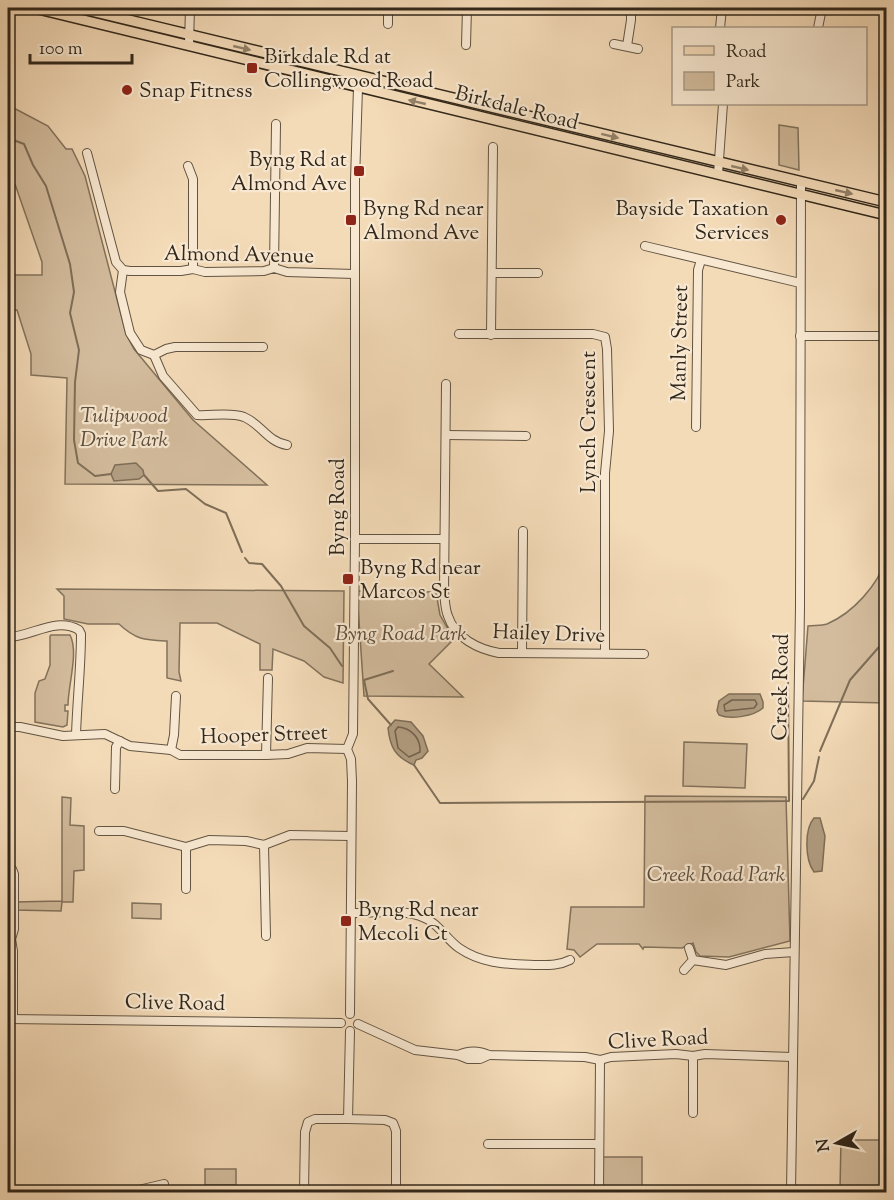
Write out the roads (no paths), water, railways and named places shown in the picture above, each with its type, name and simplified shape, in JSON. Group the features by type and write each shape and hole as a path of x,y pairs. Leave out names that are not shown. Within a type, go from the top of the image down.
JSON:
{"main road":[{"name":"Birkdale Road","path":"34,8 349,73 886,202"},
{"name":"Birkdale Road","path":"79,8 358,88 886,215"}],"street":[{"path":"189,40 190,8"},
{"path":"388,8 388,24"},
{"path":"466,45 467,8"},
{"path":"627,46 632,21 631,8"},
{"path":"720,27 722,8"},
{"path":"818,27 822,8"},
{"path":"614,44 638,49"},
{"path":"349,73 358,88"},
{"name":"Byng Road","path":"350,1014 351,759 347,749 353,734 354,274 358,88"},
{"path":"718,174 723,105"},
{"path":"274,268 276,124"},
{"path":"491,334 493,147"},
{"path":"87,153 116,262 123,270 120,292 130,333 141,350 154,355 163,376 197,415 246,418 276,443 286,445"},
{"path":"188,166 193,179 193,269"},
{"name":"Creek Road","path":"791,1192 800,596 801,182"},
{"path":"645,246 800,283"},
{"name":"Manly Street","path":"696,427 698,270 701,260"},
{"name":"Almond Avenue","path":"123,270 181,271 193,269 205,272 264,271 274,268 287,272 354,274"},
{"path":"492,273 538,273"},
{"name":"Lynch Crescent","path":"459,334 593,334 605,337 609,431 605,473 605,653"},
{"path":"800,336 886,336"},
{"path":"154,355 175,347 262,347"},
{"name":"Hailey Drive","path":"446,384 444,592 448,616 459,635 488,650 522,653 644,654"},
{"path":"446,435 526,436"},
{"path":"522,653 524,531"},
{"path":"355,539 444,539"},
{"path":"8,637 20,636 55,625 68,625 79,630 81,665 77,692 76,735"},
{"path":"266,755 268,678"},
{"path":"171,750 176,696"},
{"name":"Hooper Street","path":"8,727 20,727 63,736 105,734 140,748 156,747 171,750 180,755 266,755 288,754 307,748 347,749"},
{"path":"115,789 116,747 120,741"},
{"path":"99,831 124,831 186,847 209,840 246,841 264,845 290,835 351,837"},
{"path":"264,845 266,936"},
{"path":"186,847 186,889"},
{"path":"8,866 14,874 14,929 9,939 13,951 10,1019"},
{"path":"351,913 420,916 438,927 457,947 486,961 506,964 560,965 570,960"},
{"path":"689,948 693,960"},
{"path":"693,960 726,965 765,954 794,952"},
{"path":"684,970 693,960"},
{"path":"350,1014 357,1019 358,1024 354,1030 350,1031 344,1030 341,1023 345,1016 350,1014"},
{"name":"Clive Road","path":"10,1019 341,1023"},
{"name":"Clive Road","path":"358,1024 416,1050 458,1055 468,1059 480,1059 489,1055 585,1057 600,1060 610,1057 676,1054 793,1057"},
{"path":"348,1119 350,1031"},
{"path":"693,1056 693,1113"},
{"path":"599,1192 600,1060"},
{"path":"304,1192 305,1131 308,1122 315,1119 385,1120 393,1123 396,1131 396,1192"},
{"path":"488,1144 599,1144"},
{"path":"130,1192 164,1184"}],"water":[{"path":"136,463 143,470 144,475 139,479 114,481 111,474 115,465"},
{"path":"729,694 760,694 763,708 742,716 719,715 717,711 719,701"},
{"path":"395,720 411,722 423,736 428,751 422,758 416,760 414,765 402,759 392,746 388,728"},
{"path":"814,818 820,818 825,836 822,871 814,872 809,860 807,837"}],"waterway":[{"path":"8,138 24,144 46,186 70,264 74,292 70,313 79,350 75,382 74,440 78,463 95,476 111,474"},
{"path":"144,475 158,491 186,489 205,504 226,513 242,552"},
{"path":"245,558 249,563 262,564 281,586 304,626 330,648 342,666"},
{"path":"820,751 850,680 886,639"},
{"path":"391,725 368,699 364,680 393,671"},
{"path":"414,765 440,803 789,801 788,681"},
{"path":"803,799 814,781 819,757"}],"place":[{"name":"Birkdale Rd at Collingwood Road","path":"252,68"},
{"name":"Snap Fitness","path":"127,90"},
{"name":"Byng Rd at Almond Ave","path":"359,171"},
{"name":"Byng Rd near Almond Ave","path":"351,220"},
{"name":"Bayside Taxation Services","path":"781,220"},
{"name":"Byng Rd near Marcos St","path":"348,579"},
{"name":"Byng Rd near Mecoli Ct","path":"346,921"}],"park label":[{"name":"Tulipwood Drive Park","path":"124,427"},
{"name":"Byng Road Park","path":"401,633"},
{"name":"Creek Road Park","path":"716,874"}]}
